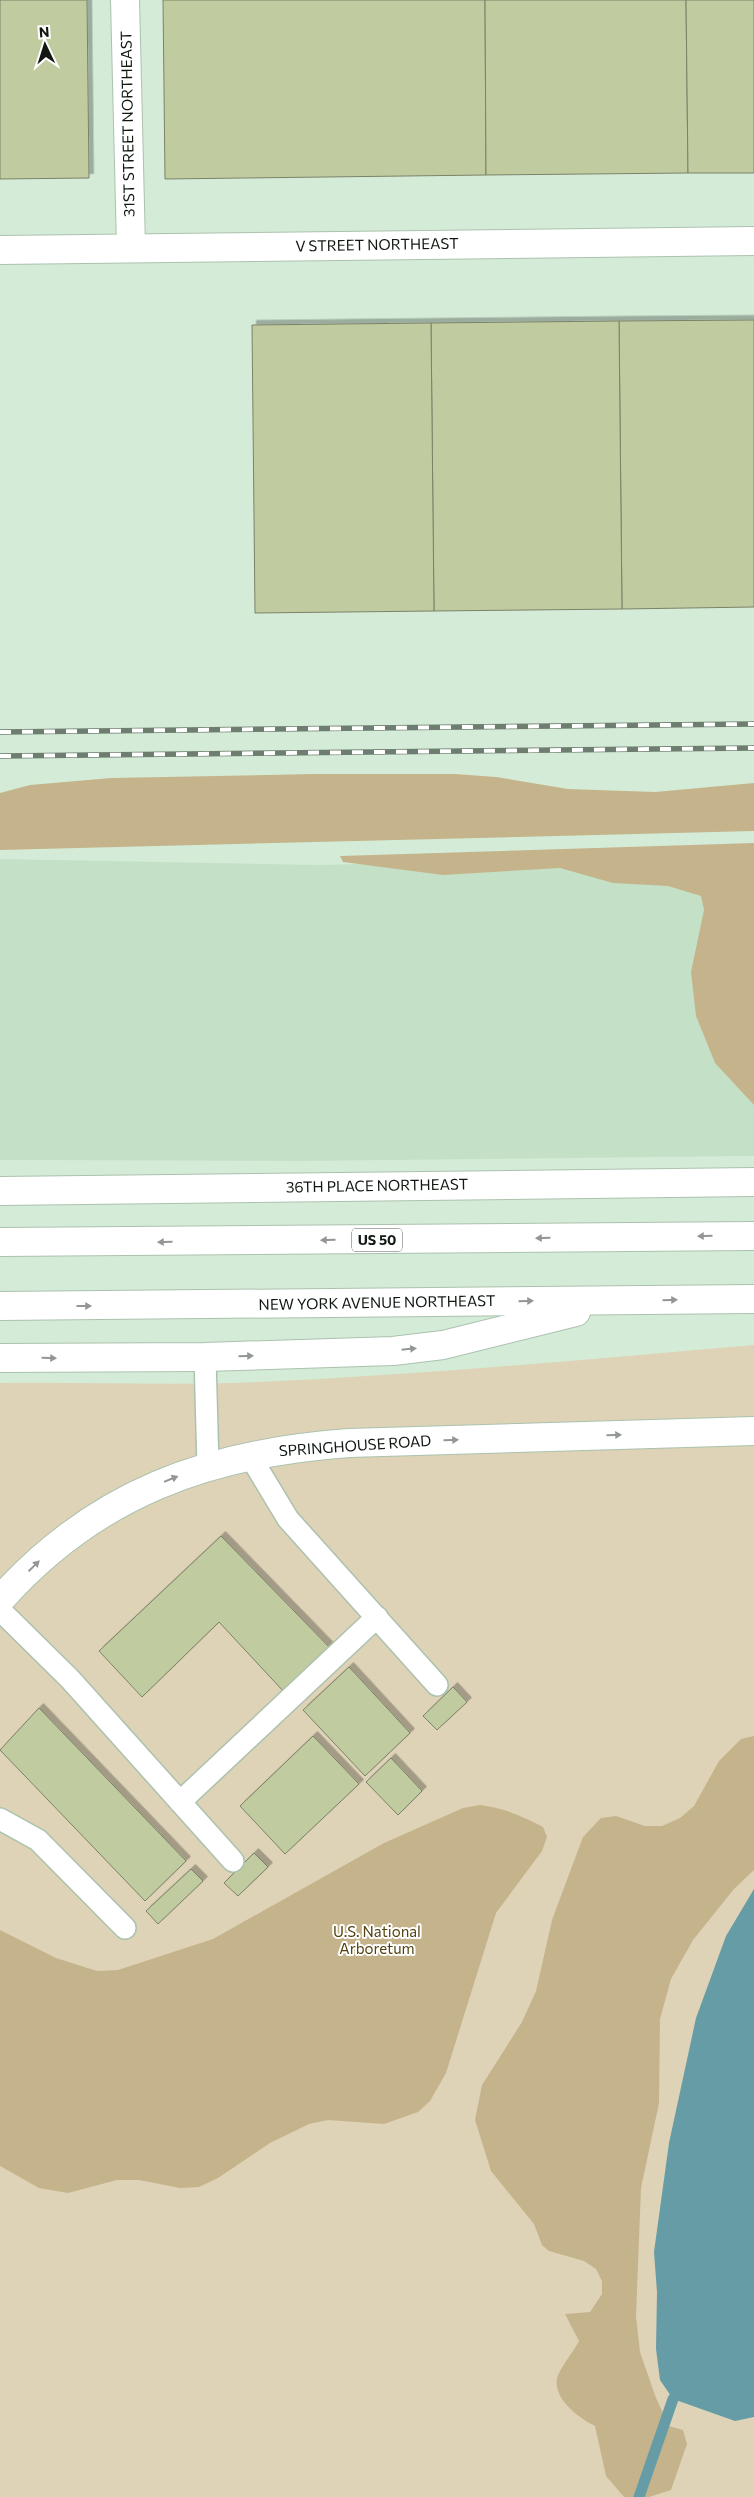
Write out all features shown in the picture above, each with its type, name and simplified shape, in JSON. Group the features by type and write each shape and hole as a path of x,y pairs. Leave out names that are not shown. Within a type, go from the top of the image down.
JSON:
{"main road":[{"name":"31ST STREET NORTHEAST","path":"125,0 130,248"},
{"name":"V STREET NORTHEAST","path":"0,250 754,240"},
{"name":"36TH PLACE NORTHEAST","path":"0,1191 754,1182"},
{"name":"US 50","path":"0,1242 754,1236"},
{"name":"NEW YORK AVENUE NORTHEAST","path":"0,1306 754,1299"},
{"path":"0,1358 341,1354 443,1345 621,1300"},
{"name":"SPRINGHOUSE ROAD","path":"0,1600 42,1558 96,1518 154,1486 208,1466 250,1456 291,1449 349,1444 754,1431"}],"lane":[{"path":"205,1357 208,1466"},
{"path":"250,1456 288,1518 437,1685"},
{"path":"0,1610 70,1679 233,1861"},
{"path":"180,1802 377,1617"},
{"path":"0,1819 38,1840 125,1928"}],"shaded area":[{"path":"754,855 754,1156 296,1161 0,1160 0,859 318,865"}],"green space":[{"path":"314,774 455,774 496,777 568,789 655,792 754,783 754,831 0,850 0,793 30,785 111,778"},
{"path":"754,843 754,1105 715,1063 696,1016 691,972 704,910 701,896 668,886 613,883 560,868 443,875 343,862 340,856"},
{"name":"U.S. National Arboretum","path":"754,1345 754,2497 0,2497 0,1383 206,1384 300,1380 495,1367"},
{"path":"754,1736 754,1870 734,1889 693,1940 671,1979 660,2019 659,2103 641,2188 636,2316 640,2352 656,2398 669,2426 683,2430 687,2444 671,2490 649,2497 624,2497 606,2476 595,2426 582,2419 563,2401 557,2386 557,2379 561,2370 579,2341 565,2314 590,2312 602,2294 602,2281 596,2269 584,2261 549,2251 542,2245 534,2224 491,2171 475,2120 482,2085 522,2022 536,1991 552,1920 583,1837 601,1818 616,1816 645,1826 662,1826 680,1818 694,1806 719,1761 741,1739"},
{"path":"480,1805 505,1810 528,1819 543,1827 547,1837 542,1851 496,1913 446,2073 430,2101 418,2112 384,2124 328,2120 309,2124 270,2143 218,2178 199,2187 180,2188 139,2180 117,2180 68,2193 39,2188 0,2166 0,1930 56,1958 97,1971 118,1970 213,1939 384,1843 463,1808"}],"water":[{"path":"754,1889 754,2417 735,2421 673,2399 660,2380 656,2349 657,2292 654,2252 669,2143 696,2018 726,1936"}],"building":[{"path":"0,0 87,0 89,178 0,179"},
{"path":"163,0 485,0 486,175 165,179"},
{"path":"485,0 686,0 688,173 486,175"},
{"path":"686,0 754,0 754,173 688,173"},
{"path":"754,320 754,607 622,609 619,321"},
{"path":"619,321 622,609 434,611 431,323"},
{"path":"431,323 434,611 255,613 252,325"},
{"path":"221,1536 331,1649 285,1693 219,1622 142,1697 99,1651"},
{"path":"349,1667 410,1733 365,1776 303,1710"},
{"path":"453,1687 467,1702 437,1730 423,1716"},
{"path":"39,1708 186,1861 145,1901 0,1750"},
{"path":"313,1736 359,1784 285,1854 240,1806"},
{"path":"391,1758 422,1791 398,1815 366,1782"},
{"path":"254,1853 268,1867 238,1896 224,1883"},
{"path":"191,1869 203,1881 158,1924 146,1911"}],"waterway":[{"path":"639,2497 673,2399"}],"railway":[{"path":"0,732 754,724"},
{"path":"0,756 754,748"}]}
